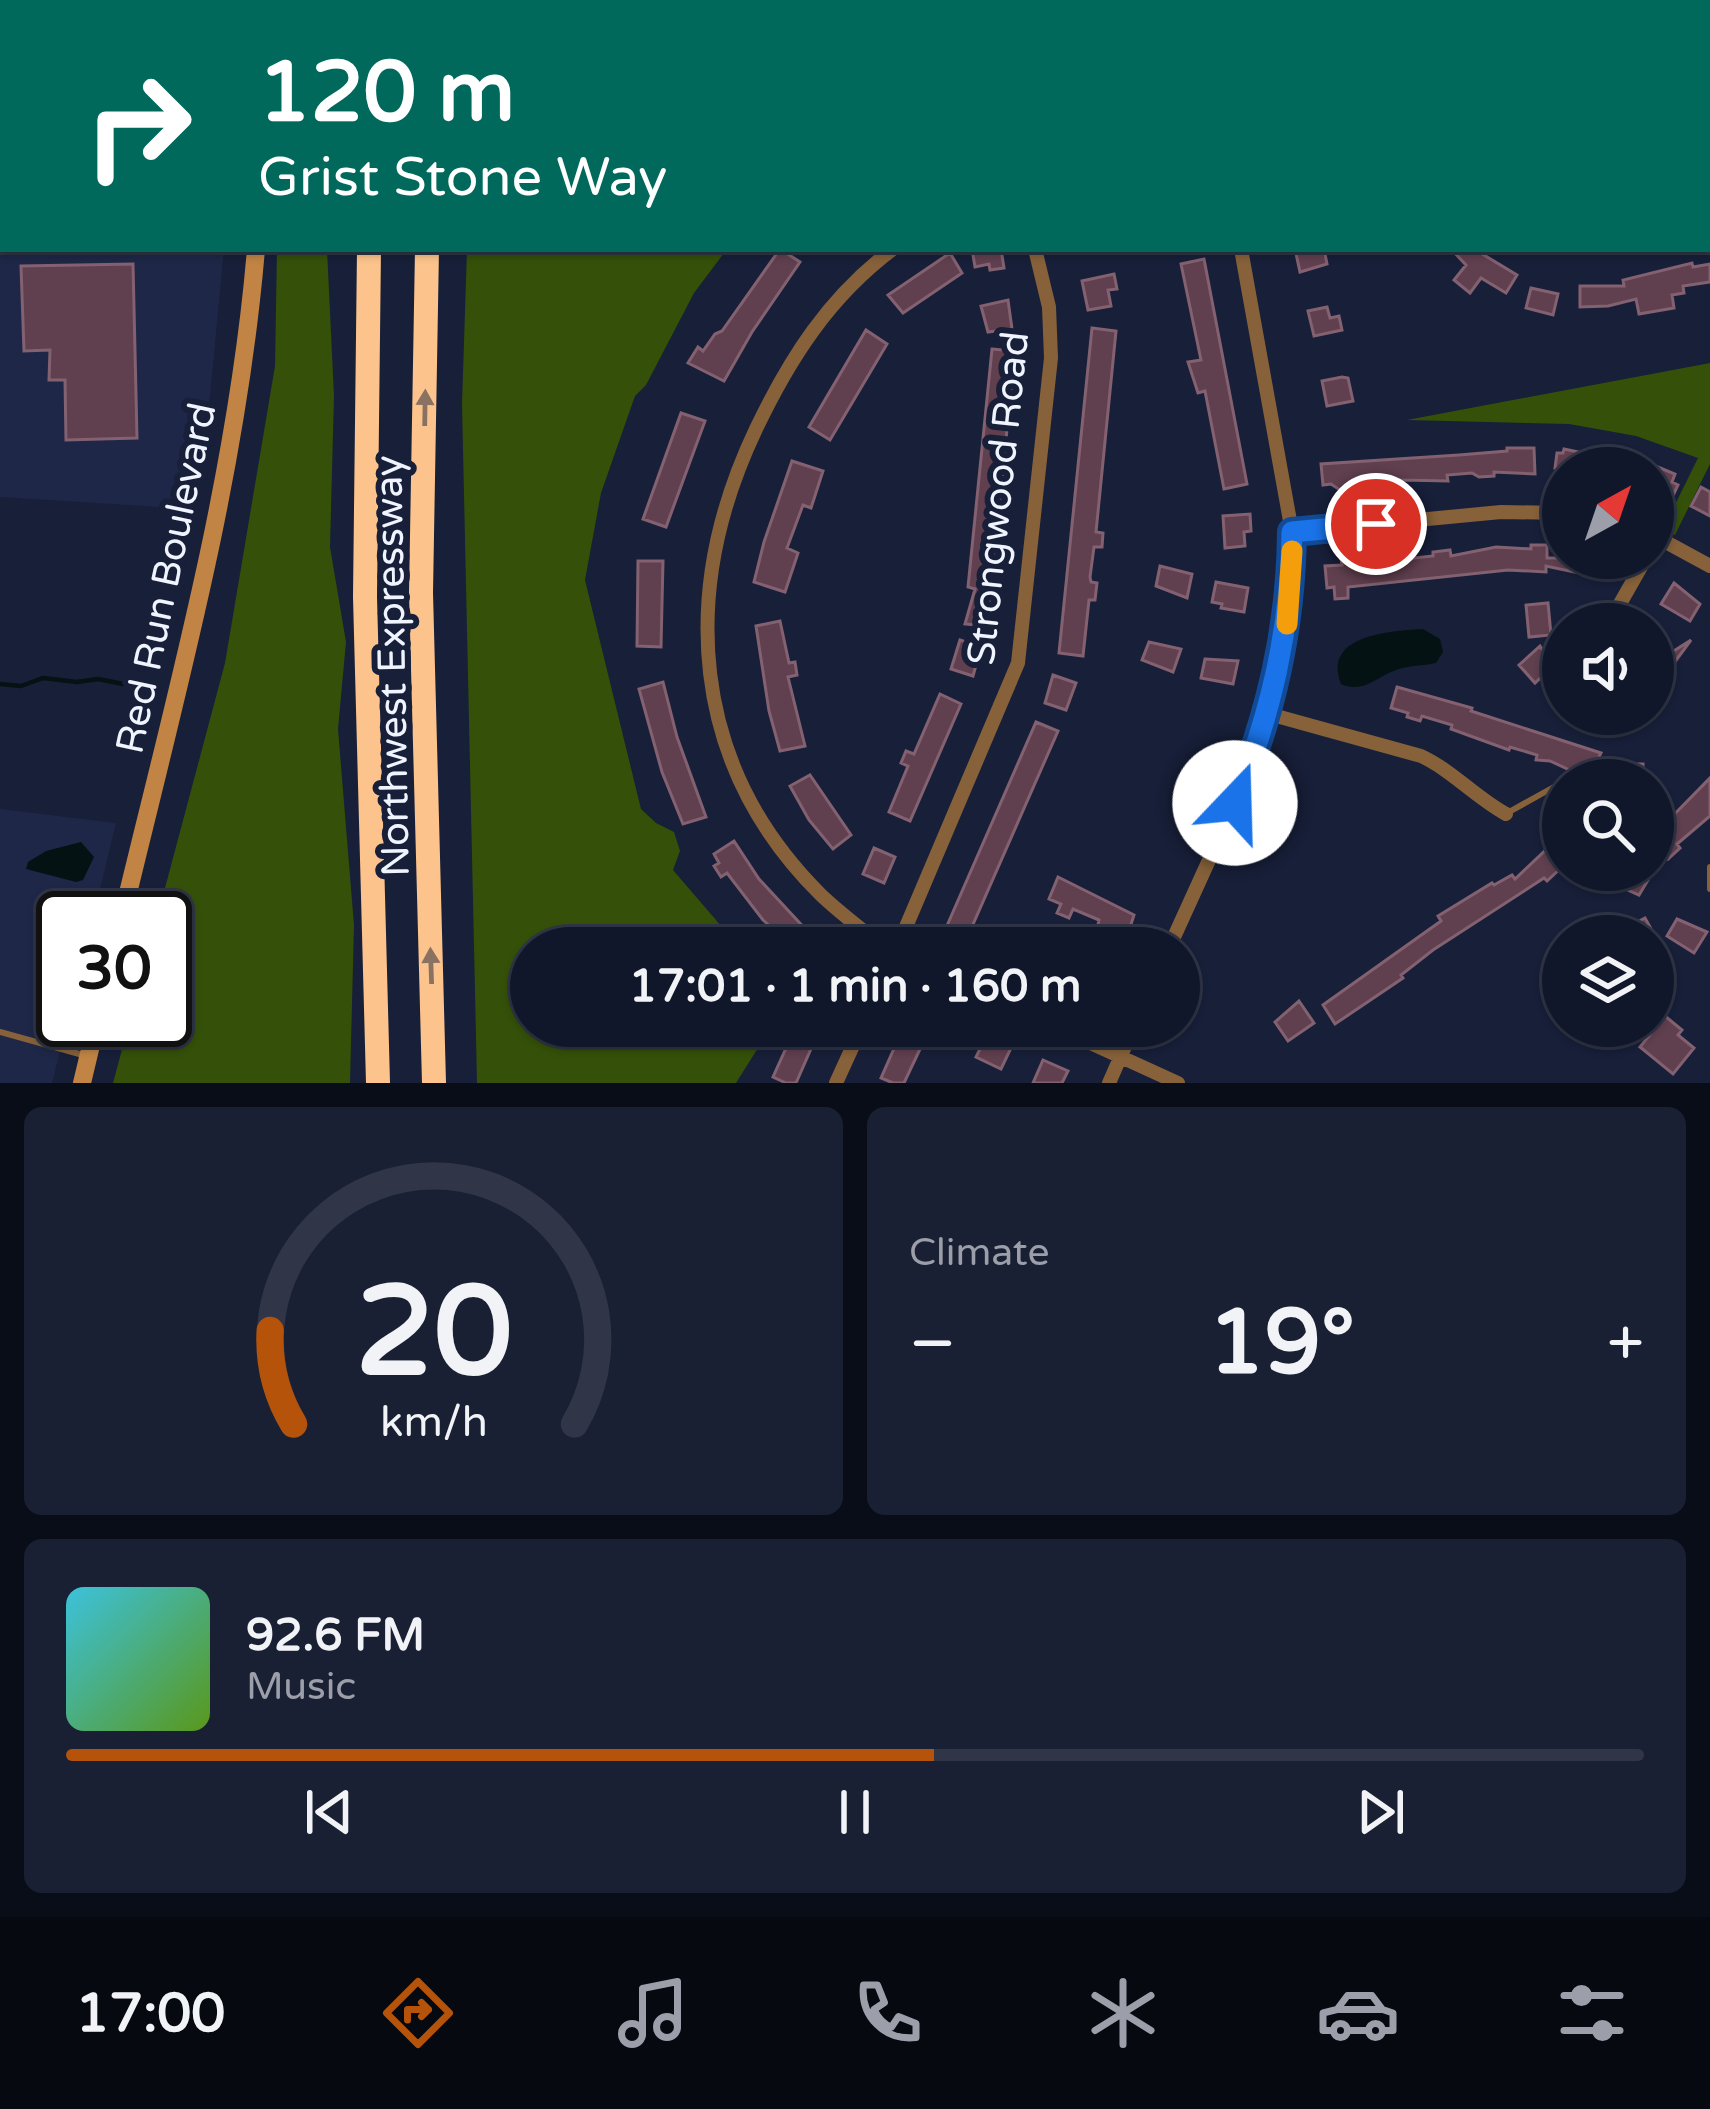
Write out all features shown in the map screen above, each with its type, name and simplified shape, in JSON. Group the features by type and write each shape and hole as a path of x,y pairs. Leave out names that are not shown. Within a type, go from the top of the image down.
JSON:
{"highway":[{"name":"Northwest Expressway","path":"369,252 365,597 378,1083"},
{"name":"Northwest Expressway","path":"427,252 422,592 434,1083"}],"main road":[{"name":"Red Run Boulevard","path":"129,891 209,560 245,352 256,252"},
{"path":"82,1083 90,1047"}],"street":[{"path":"860,927 821,895 767,828 749,795 720,725 706,616 708,575 727,496 774,392 794,355 839,295 889,252"},
{"name":"Strongwood Road","path":"906,927 1018,663 1051,358 1049,307 1036,252"},
{"path":"1179,927 1269,714 1289,607 1292,532 1242,252"},
{"path":"1292,532 1501,512 1542,513"},
{"path":"1674,548 1710,566"},
{"path":"1269,714 1421,756 1506,814"},
{"path":"836,1083 852,1047"},
{"path":"1100,1047 1178,1083"},
{"path":"1109,1083 1124,1047"}],"lane":[{"path":"1506,814 1542,793"},
{"path":"1710,867 1710,889"},
{"path":"0,1032 88,1057"}],"shaded area":[{"path":"0,252 224,252 210,396 191,509 0,497"},
{"path":"1423,629 1440,639 1443,652 1436,663 1401,668 1363,686 1341,684 1341,655 1350,646 1378,634"},
{"path":"0,809 116,823 100,891 36,891 36,1047 61,1047 52,1083 0,1083"},
{"path":"81,842 94,857 83,880 26,869 28,862 46,851"}],"green space":[{"path":"277,252 327,252 334,396 330,547 346,642 338,729 354,925 350,1083 113,1083 123,1047 192,1047 192,891 164,891 225,663 275,366"},
{"path":"467,252 725,252 694,293 646,385 635,396 601,493 585,580 641,809 674,832 680,851 673,870 722,927 510,927 510,1047 759,1047 736,1083 477,1083 462,404"},
{"path":"1710,363 1710,464 1675,535 1674,507 1698,458 1674,447 1569,424 1407,420"}],"building":[{"path":"778,252 800,262 724,381 688,363 698,347 703,351"},
{"path":"972,252 1001,252 1004,268 975,267"},
{"path":"1296,252 1325,252 1327,264 1300,272"},
{"path":"1454,252 1479,252 1517,275 1506,293 1481,278 1470,293 1454,280 1466,265"},
{"path":"950,253 962,273 903,313 888,295"},
{"path":"1204,259 1247,484 1224,489 1205,391 1198,393 1188,362 1201,360 1181,264"},
{"path":"1692,263 1693,267 1710,264 1710,282 1683,286 1684,293 1672,295 1674,308 1639,314 1636,299 1580,307 1580,286 1624,286 1623,280"},
{"path":"133,264 137,438 66,440 65,380 49,380 50,350 24,351 21,266"},
{"path":"1114,274 1117,289 1108,290 1111,306 1088,310 1082,281"},
{"path":"1531,288 1558,294 1553,315 1526,308"},
{"path":"1008,300 1012,329 988,332 981,306"},
{"path":"1327,307 1330,318 1339,316 1342,330 1314,336 1308,311"},
{"path":"1092,328 1116,331 1096,532 1103,533 1102,547 1094,547 1090,577 1097,583 1095,600 1089,600 1083,656 1059,653"},
{"path":"866,330 887,344 830,440 809,427"},
{"path":"992,349 1015,351 987,626 965,624 975,589 968,587"},
{"path":"1348,378 1353,401 1327,406 1322,381"},
{"path":"681,413 705,421 666,527 643,519"},
{"path":"1534,448 1535,474 1447,475 1448,481 1400,480 1400,485 1340,490 1323,485 1321,464"},
{"path":"792,461 823,471 811,508 803,505 787,548 798,553 785,592 754,582"},
{"path":"1701,487 1710,492 1710,516 1691,506"},
{"path":"1250,514 1251,531 1244,532 1245,546 1225,548 1223,516"},
{"path":"1531,545 1542,545 1542,572 1508,570 1348,587 1348,598 1335,599 1334,587 1327,588 1325,566 1342,565 1341,559 1358,558 1358,563 1450,550 1451,556 1496,547 1531,549"},
{"path":"638,561 663,561 661,647 637,646"},
{"path":"1160,566 1192,574 1187,598 1156,586"},
{"path":"1216,582 1248,588 1244,612 1212,602"},
{"path":"1674,583 1700,604 1690,621 1674,612 1674,603 1662,603"},
{"path":"1542,604 1542,636 1529,637 1526,605"},
{"path":"780,621 789,663 795,662 797,675 788,677 805,746 780,751 756,626"},
{"path":"960,640 981,647 973,676 951,669"},
{"path":"1691,640 1674,663 1674,651"},
{"path":"1149,642 1181,649 1173,672 1142,660"},
{"path":"1540,646 1542,676 1535,683 1519,665"},
{"path":"1205,659 1238,661 1233,684 1201,678"},
{"path":"1053,675 1076,683 1066,710 1045,703"},
{"path":"663,682 706,817 683,824 662,772 639,689"},
{"path":"1397,687 1601,753 1598,759 1536,760 1537,755 1509,750 1451,729 1452,725 1422,716 1420,721 1391,708"},
{"path":"940,694 961,704 910,821 889,812 908,766 901,763 906,751 914,754"},
{"path":"1036,722 1058,731 972,927 946,927"},
{"path":"810,775 851,835 833,849 790,786"},
{"path":"1710,778 1710,816 1677,844 1680,848 1674,854 1674,815"},
{"path":"734,841 759,879 803,927 771,927 727,873 721,877 714,854"},
{"path":"874,848 895,857 884,883 863,874"},
{"path":"1542,854 1542,879 1433,950 1403,978 1335,1024 1323,1005 1441,921 1438,916 1492,883 1512,875 1515,879"},
{"path":"1058,877 1134,915 1130,927 1097,927 1099,920 1073,909 1069,918 1057,913 1061,904 1049,899"},
{"path":"1677,919 1707,932 1694,953 1674,940"},
{"path":"1299,1001 1314,1023 1288,1041 1275,1022"},
{"path":"1674,1023 1682,1030 1678,1035 1694,1048 1673,1074 1640,1047 1674,1047"},
{"path":"787,1047 812,1047 796,1083 773,1077"},
{"path":"895,1047 921,1047 904,1083 881,1078"},
{"path":"981,1047 1012,1047 1001,1069 976,1057"},
{"path":"1043,1060 1068,1071 1062,1083 1033,1083"}],"waterway":[{"path":"0,684 21,686 43,678 128,685"}],"slow traffic":[{"path":"1287,624 1292,551"}],"route":[{"path":"1235,803 1269,714 1282,661 1292,532 1376,524"}]}
